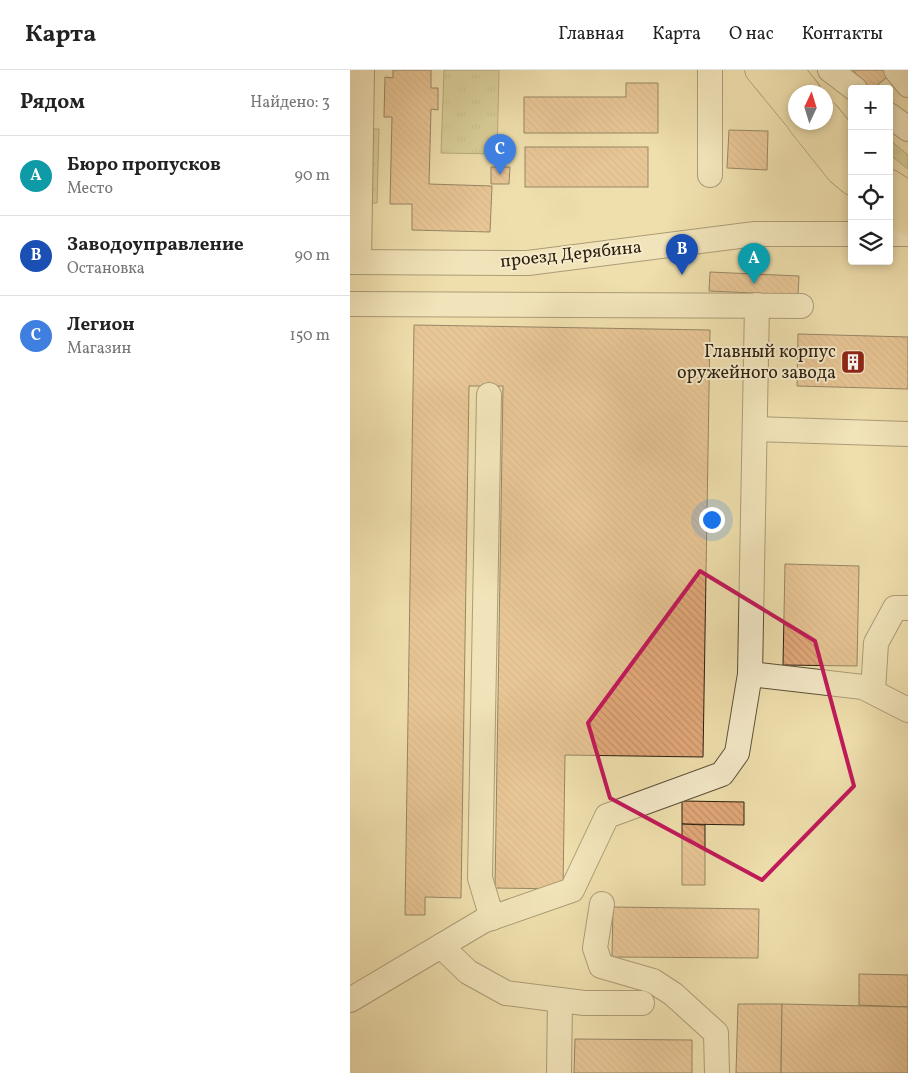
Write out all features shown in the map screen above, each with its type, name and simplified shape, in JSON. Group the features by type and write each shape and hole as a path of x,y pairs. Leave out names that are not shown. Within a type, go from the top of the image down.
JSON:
{"main road":[{"path":"759,70 788,105"},
{"path":"789,70 801,85"},
{"path":"833,124 848,143"},
{"path":"807,130 840,171 848,178"},
{"path":"893,186 908,195"},
{"path":"893,212 908,221"}],"street":[{"path":"354,262 362,70"},
{"path":"710,70 710,175"},
{"path":"830,70 850,85"},
{"path":"896,70 908,85"},
{"path":"893,117 908,129"},
{"name":"проезд Дерябина","path":"354,262 528,263 755,234 848,234"},
{"path":"893,234 908,234"},
{"path":"350,304 801,306"},
{"path":"350,1000 484,921 572,890 607,816 722,774 738,754 750,674 757,305"},
{"path":"489,395 480,878 492,918"},
{"path":"754,429 908,434"},
{"path":"872,692 876,643 895,608 908,608"},
{"path":"750,674 863,687 908,710"},
{"path":"602,904 595,948 601,966 653,982 673,994 716,1033 717,1073"},
{"path":"441,946 468,972 506,993 584,1003 642,1003"},
{"path":"559,1073 560,1000"}],"highlighted area":[{"path":"700,571 815,641 854,786 762,880 610,798 588,723"}],"green space":[{"path":"444,70 499,70 497,154 441,153"},
{"path":"364,129 379,129 377,203 362,203"},
{"path":"893,142 908,155 908,169 893,157"}],"building":[{"path":"393,70 431,70 431,88 438,88 438,110 431,109 429,184 492,186 490,232 412,230 412,204 390,204 392,117 384,117 385,77 393,78"},
{"path":"853,70 886,70 890,75 877,85 865,85"},
{"path":"626,83 658,83 658,133 524,133 524,97 626,97"},
{"path":"729,130 768,131 767,170 727,168"},
{"path":"525,147 648,147 648,187 525,187"},
{"path":"491,167 510,167 509,184 491,184"},
{"path":"710,272 799,276 798,295 709,291"},
{"path":"414,325 710,330 703,757 565,755 563,889 495,888 503,386 469,386 461,898 425,897 425,915 405,915"},
{"name":"Главный корпус оружейного завода","path":"798,334 908,337 908,389 797,386"},
{"path":"785,564 859,566 857,666 783,665"},
{"path":"682,801 744,802 744,825 682,824"},
{"path":"682,824 705,825 705,885 682,885"},
{"path":"613,907 759,909 758,958 612,957"},
{"path":"859,974 908,975 908,1007 859,1005"},
{"path":"738,1004 782,1004 781,1073 736,1073"},
{"path":"782,1004 908,1007 908,1073 781,1073"},
{"path":"575,1039 692,1040 692,1073 574,1073"}],"place":[{"name":"Легион","path":"500,175"},
{"name":"Заводоуправление","path":"682,275"},
{"name":"Бюро пропусков","path":"754,284"},
{"name":"Главный корпус оружейного завода","path":"853,362"}]}
